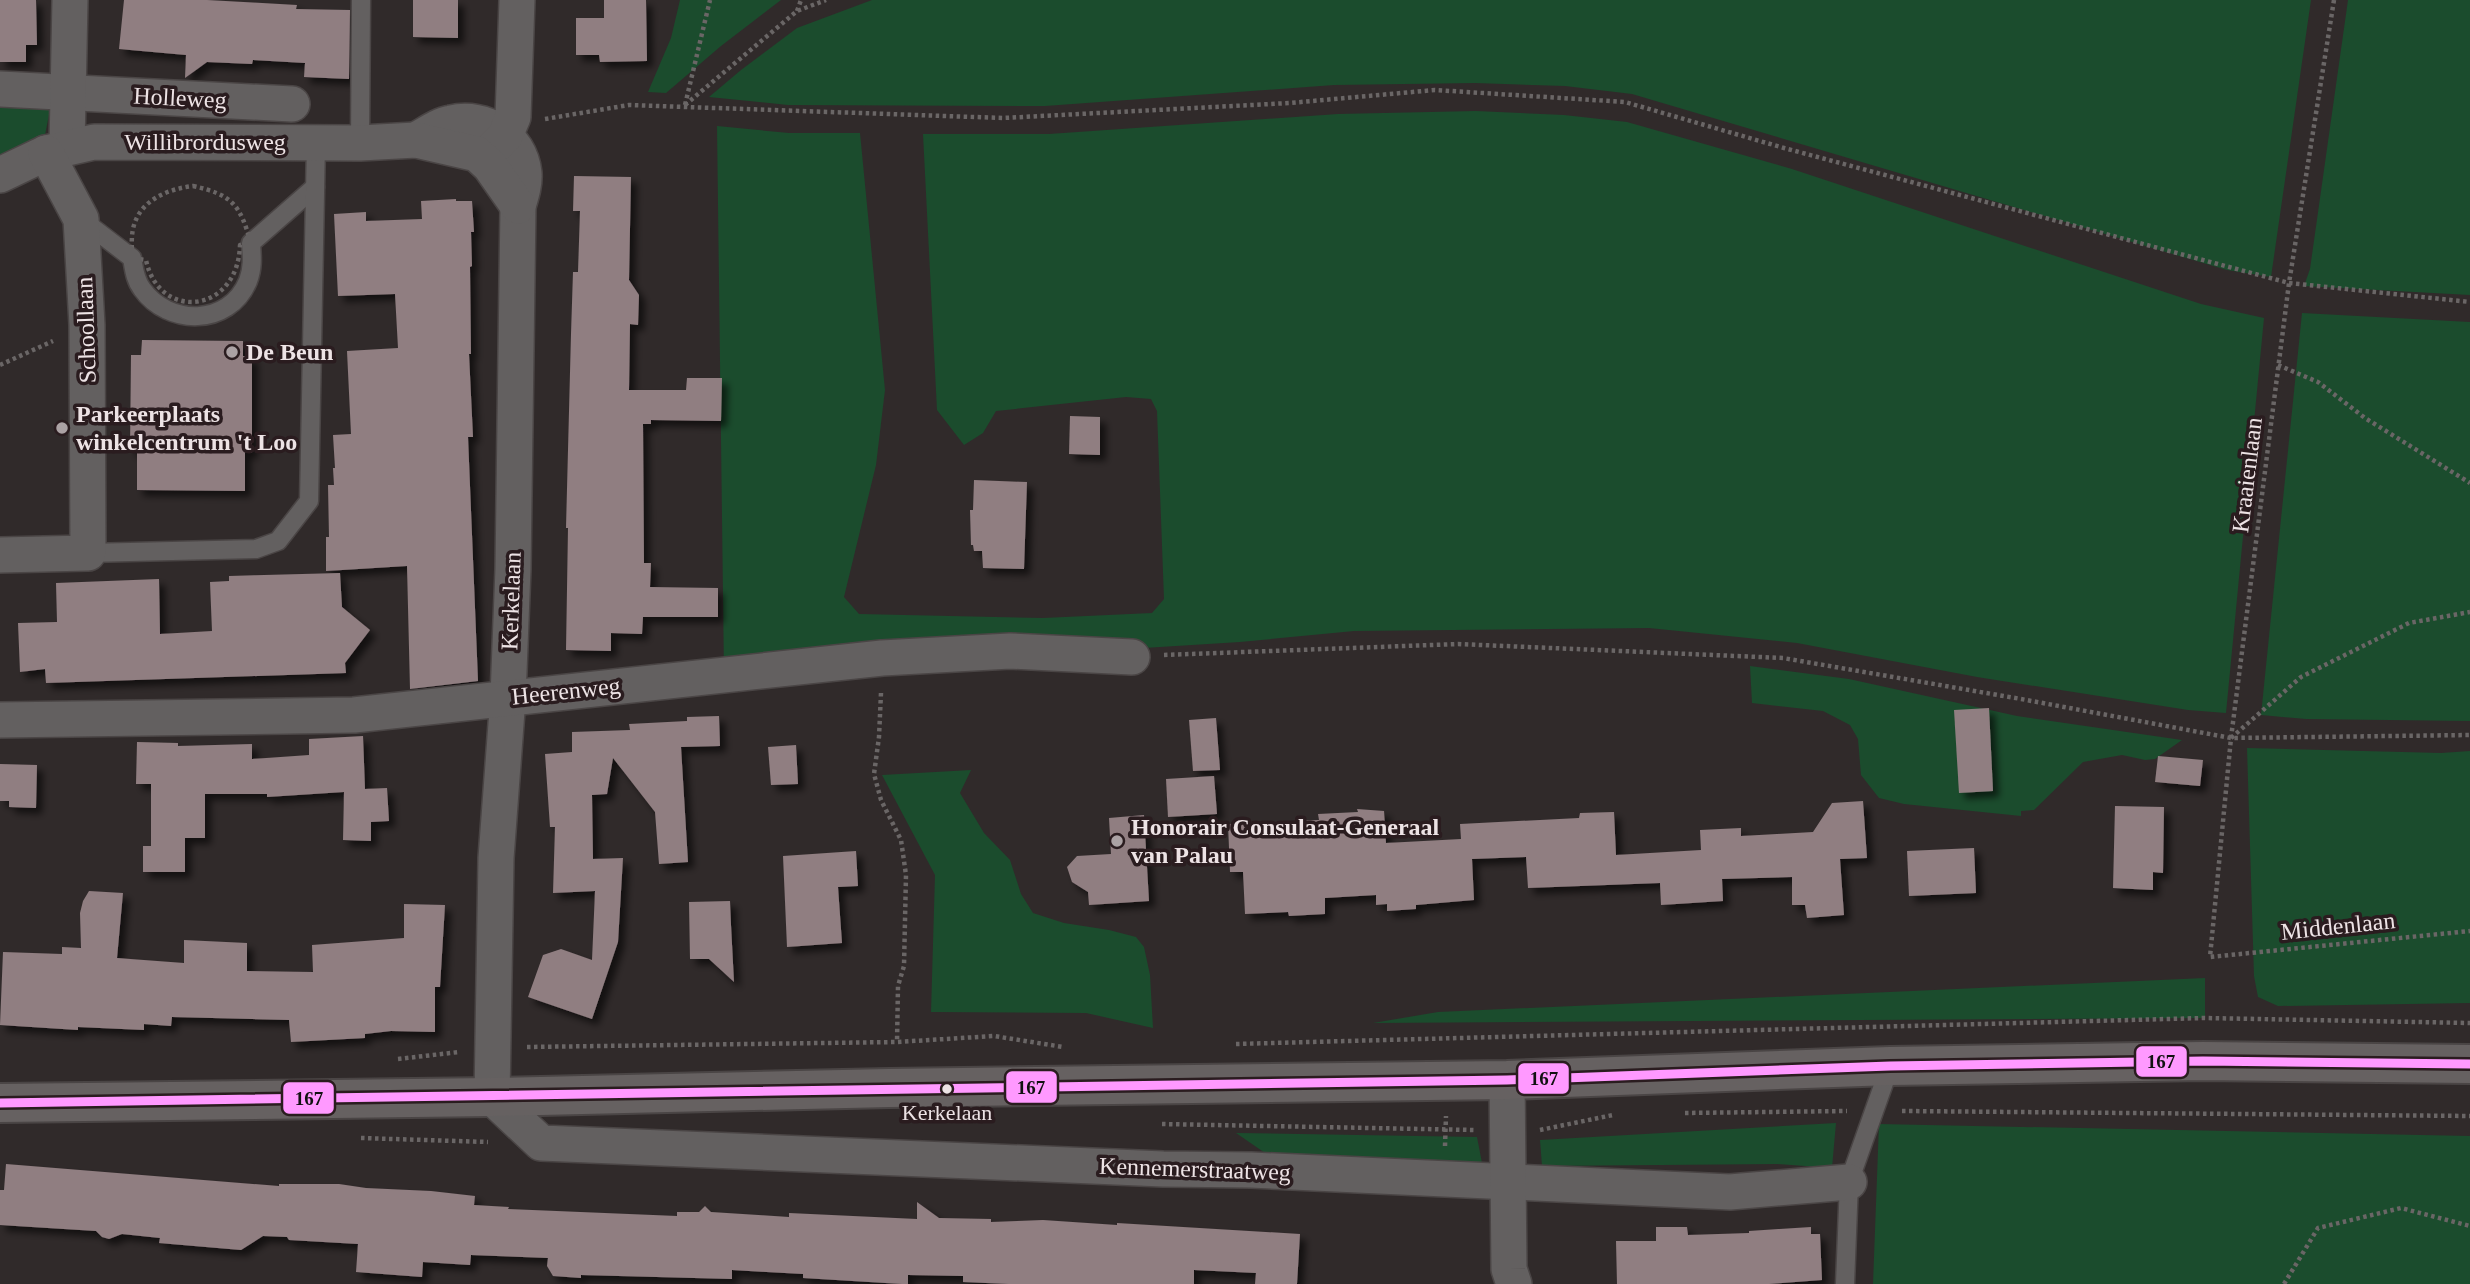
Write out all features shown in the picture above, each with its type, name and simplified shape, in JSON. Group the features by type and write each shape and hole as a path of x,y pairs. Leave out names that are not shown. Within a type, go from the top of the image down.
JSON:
{"main road":[{"path":"0,1103 492,1097 889,1087 1507,1080 1890,1066 2203,1061 2470,1064"}],"street":[{"path":"56,150 68,93 70,0"},
{"path":"500,137 517,0"},
{"name":"Holleweg","path":"0,89 292,104"},
{"name":"Willibrordusweg","path":"0,175 56,150 94,142 360,143 416,140 449,123 462,121 483,122 500,137"},
{"name":"Kerkelaan","path":"492,1097 496,858 508,697 513,569 518,206 525,174 513,144 500,137"},
{"name":"Schoollaan","path":"56,150 81,219 87,325 88,553"},
{"path":"0,555 88,553"},
{"name":"Heerenweg","path":"0,720 354,715 882,658 1010,651 1132,657"},
{"path":"1507,1080 1509,1269 1514,1284"},
{"name":"Kennemerstraatweg","path":"492,1097 541,1143 634,1149 1251,1170 1730,1192 1849,1182"}],"lane":[{"path":"360,143 361,0"},
{"path":"88,553 256,549 278,541 309,501 316,142"},
{"path":"81,219 132,258 136,278 142,289 161,308 180,316 200,317 219,311 235,299 247,283 253,263 251,243 315,187"},
{"path":"1845,1284 1849,1182 1890,1066"}],"path":[{"path":"685,106 710,0"},
{"path":"797,11 801,0"},
{"path":"685,106 797,11 827,0"},
{"name":"Kraaienlaan","path":"2210,957 2231,738 2278,365 2334,0"},
{"path":"500,137 547,119 629,105 1003,118 1290,103 1435,90 1625,102 1784,148 2289,282 2470,302"},
{"path":"193,186 212,190 230,200 243,215 251,243 240,245 240,262 228,286 204,301 190,303 164,292 153,281 146,260 132,258 133,228 142,210 156,197 173,188 193,186"},
{"path":"2278,365 2318,382 2365,418 2470,483"},
{"path":"2231,738 2301,677 2409,623 2470,612"},
{"path":"1132,657 1458,644 1783,658 2231,738 2470,735"},
{"path":"882,658 879,737 874,774 881,800 901,841 906,875 904,966 898,986 897,1042"},
{"name":"Middenlaan","path":"2210,957 2470,931"},
{"path":"1229,1045 1693,1030 2205,1018 2470,1023"},
{"path":"395,1059 492,1048 897,1042 994,1036 1076,1049"},
{"path":"2284,1284 2318,1228 2401,1208 2470,1226"}],"green space":[{"path":"680,0 781,0 666,93 648,92 671,38"},
{"path":"872,0 2311,0 2271,277 2227,270 1632,94 1565,86 1475,83 1334,85 1045,106 788,105 709,97 797,28"},
{"path":"2348,0 2470,0 2470,295 2304,286 2310,269"},
{"path":"0,104 50,110 44,140 0,159"},
{"path":"1476,111 1564,115 1627,122 1792,169 2201,304 2264,318 2226,713 2188,710 1977,677 1797,643 1649,628 1354,631 1240,642 724,674 717,126 789,133 860,133 885,390 876,465 844,597 859,614 1043,618 1152,613 1164,599 1157,411 1151,399 1126,397 996,411 983,433 964,445 937,410 923,134 1049,134 1338,114"},
{"path":"2302,313 2470,322 2470,721 2306,719 2261,715"},
{"path":"1750,666 1849,679 2017,716 2182,740 2155,759 2145,760 2122,755 2083,762 2034,810 2021,811 2021,816 1904,804 1879,798 1861,775 1858,739 1850,725 1823,711 1752,703"},
{"path":"2247,748 2441,753 2470,751 2470,1003 2278,1006 2258,997 2254,976"},
{"path":"971,770 960,793 984,833 1010,860 1021,894 1033,913 1064,923 1136,937 1144,947 1150,975 1153,1028 1086,1013 931,1012 935,875 882,775"},
{"path":"2205,978 2205,1018 1373,1023 1438,1012"},
{"path":"1836,1123 1832,1168 1777,1164 1542,1166 1540,1140"},
{"path":"1879,1124 2470,1136 2470,1284 1873,1284"},
{"path":"1236,1133 1477,1137 1482,1163 1268,1155"}],"building":[{"path":"0,0 36,0 37,45 26,45 26,62 0,62"},
{"path":"124,0 207,0 297,5 296,9 350,10 349,79 304,77 305,63 253,60 252,64 207,62 185,78 186,55 119,49"},
{"path":"413,0 458,0 458,38 413,37"},
{"path":"604,0 646,0 647,61 600,62 599,55 576,55 576,18 604,18"},
{"path":"574,176 631,177 629,280 639,295 638,325 630,324 629,390 686,390 687,378 722,378 721,421 651,420 651,424 643,424 644,563 651,563 650,587 718,588 718,617 643,617 642,634 611,633 611,651 566,650 571,334 573,272 578,272 580,211 573,211"},
{"path":"421,201 472,201 474,232 471,232 469,354 473,437 468,437 478,681 410,689 407,566 326,571 326,537 329,537 328,485 334,485 335,468 333,435 351,434 347,351 398,348 395,294 338,296 334,214 366,212 366,221 422,219"},
{"path":"142,340 243,341 243,356 252,356 252,453 245,452 245,491 137,490 137,451 130,451 131,355 141,355"},
{"path":"1070,416 1100,417 1100,455 1069,454"},
{"path":"974,480 1027,482 1024,569 983,568 982,551 974,551 971,545 970,510 973,510"},
{"path":"340,573 342,607 370,630 345,663 346,673 46,683 45,669 20,672 18,623 57,622 56,583 159,579 160,634 212,631 210,582 229,581 229,576"},
{"path":"1989,708 1993,791 1959,793 1954,710"},
{"path":"719,716 720,746 681,747 688,862 659,864 655,812 613,758 607,794 592,795 593,859 623,858 618,942 592,1019 528,997 543,955 561,949 592,960 595,891 553,893 555,827 550,827 545,754 572,752 572,732 630,730 629,724 687,721 687,717"},
{"path":"1216,718 1220,770 1193,771 1189,720"},
{"path":"363,736 365,789 387,788 389,821 371,822 371,841 343,840 344,792 267,797 267,794 205,794 205,838 185,838 185,872 143,872 143,846 151,846 151,784 136,784 137,742 178,743 178,746 252,744 252,759 309,755 309,739"},
{"path":"796,745 798,784 771,785 768,747"},
{"path":"2158,756 2203,760 2200,786 2155,782"},
{"path":"0,764 37,765 36,808 9,807 9,801 0,801"},
{"path":"1214,776 1217,814 1168,817 1166,779"},
{"path":"1863,801 1867,858 1840,859 1844,915 1807,918 1805,905 1792,905 1792,877 1722,879 1723,901 1661,905 1660,883 1528,888 1526,857 1472,859 1474,900 1416,905 1416,909 1387,911 1387,904 1376,905 1376,895 1325,898 1325,914 1245,914 1243,872 1230,872 1228,824 1319,820 1318,814 1358,812 1357,809 1384,811 1386,843 1461,839 1460,824 1579,818 1580,813 1614,812 1616,855 1701,850 1700,830 1741,828 1741,836 1813,832 1832,803"},
{"path":"2115,806 2164,807 2163,873 2153,872 2153,890 2113,888"},
{"path":"1144,815 1149,901 1089,905 1088,892 1072,882 1067,867 1077,856 1111,854 1109,818"},
{"path":"1974,848 1976,893 1909,896 1907,851"},
{"path":"856,851 858,886 838,887 842,943 787,947 783,856"},
{"path":"89,891 123,893 117,958 184,963 184,940 247,943 247,971 313,972 312,945 404,938 404,904 445,905 440,987 435,987 435,1032 391,1031 365,1034 365,1038 291,1042 289,1020 172,1017 171,1026 144,1024 144,1030 78,1027 78,1030 0,1025 3,952 62,954 62,947 81,948 80,913"},
{"path":"730,901 734,982 709,959 690,959 689,902"},
{"path":"6,1164 279,1186 339,1184 431,1191 475,1196 474,1205 509,1207 508,1209 677,1216 677,1212 699,1212 705,1206 711,1212 789,1217 789,1213 917,1219 917,1202 939,1218 991,1219 991,1222 1043,1220 1117,1223 1300,1234 1297,1284 1255,1284 1256,1273 1194,1270 1194,1284 1009,1284 963,1282 963,1276 908,1275 908,1284 902,1284 803,1278 803,1274 732,1270 732,1279 581,1275 581,1278 553,1276 547,1266 548,1258 471,1255 470,1265 423,1262 422,1277 356,1272 358,1244 263,1236 241,1250 159,1243 160,1238 122,1234 109,1239 96,1231 0,1225 0,1190 4,1190"},
{"path":"1656,1227 1687,1227 1688,1235 1811,1227 1811,1234 1820,1234 1822,1280 1769,1284 1617,1284 1616,1241 1656,1241"}],"transit line":[{"name":"167","path":"0,1103 1507,1080 1890,1066 2203,1061 2470,1064"}],"place":[{"name":"De Beun","path":"232,352"},
{"name":"Parkeerplaats winkelcentrum 't Loo","path":"62,428"},
{"name":"Honorair Consulaat-Generaal van Palau","path":"1117,841"},
{"name":"Kerkelaan","path":"947,1089"}]}
